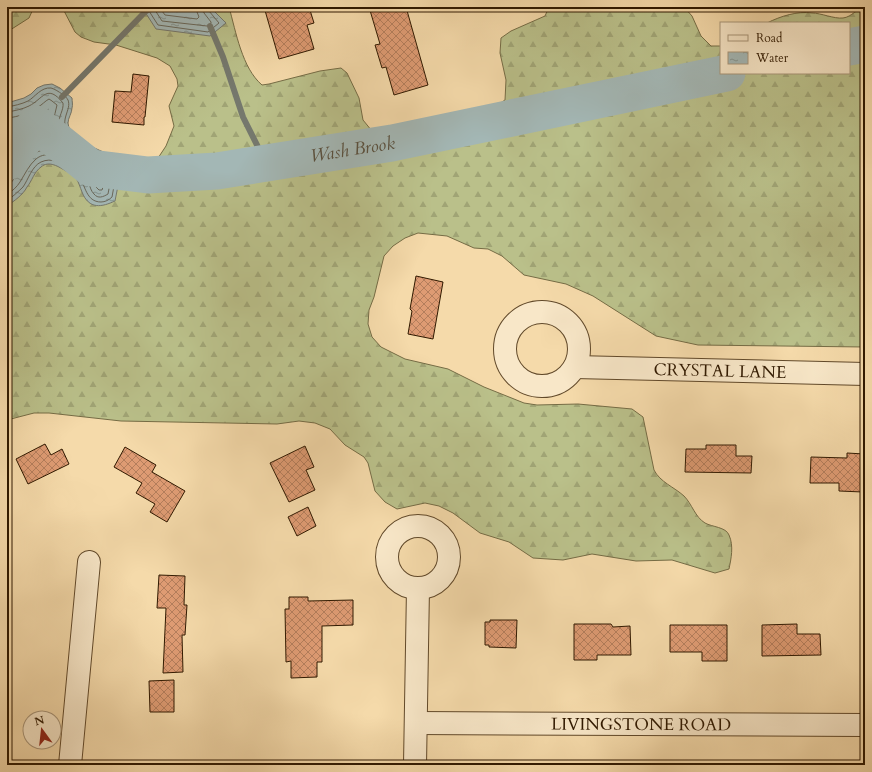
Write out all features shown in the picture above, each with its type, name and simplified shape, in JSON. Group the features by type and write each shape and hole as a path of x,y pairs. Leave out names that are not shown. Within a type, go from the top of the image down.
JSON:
{"street":[{"name":"CRYSTAL LANE","path":"574,367 865,374"},
{"path":"70,765 89,562"},
{"path":"415,765 418,588"},
{"name":"LIVINGSTONE ROAD","path":"416,723 865,725"}],"green space":[{"path":"7,7 34,7 29,18 7,32"},
{"path":"62,7 229,7 237,38 249,69 262,85 320,71 341,68 347,73 359,98 363,120 372,131 386,132 414,123 443,120 499,104 505,100 506,80 500,53 501,38 511,31 545,16 549,7 684,7 692,16 701,36 711,46 720,46 720,74 850,74 850,22 769,22 795,13 816,13 836,18 843,18 865,7 865,347 698,345 656,336 593,296 566,284 524,275 502,256 488,249 474,248 447,236 418,233 405,238 393,246 384,256 374,297 369,310 368,324 372,337 381,347 405,359 448,369 484,387 524,403 537,405 578,404 632,409 643,417 654,470 660,478 684,496 696,514 705,523 725,530 729,535 732,548 729,569 715,573 672,560 636,561 592,554 563,560 533,558 509,542 480,533 453,513 439,506 425,503 397,509 385,502 375,491 368,463 364,457 345,445 330,429 315,423 299,421 277,424 121,421 49,413 34,413 7,420 7,105 65,126 103,164 150,170 166,146 174,126 169,106 178,86 177,79 170,66 157,58 116,45 94,42 81,37 75,32"}],"water":[{"path":"143,7 210,7 226,23 210,36 156,29"},
{"path":"52,84 60,88 72,98 72,110 68,123 70,130 75,136 91,146 123,160 115,201 101,206 96,206 88,202 78,182 72,174 57,166 47,164 39,169 23,193 7,206 7,103 24,98 37,88 44,85"}],"building":[{"path":"264,7 309,7 314,23 307,25 314,49 279,59"},
{"path":"369,7 406,7 428,85 394,95 386,67 382,68 375,45 380,44"},
{"path":"133,74 149,76 144,125 112,122 115,91 131,92"},
{"path":"416,276 443,282 433,339 408,334 412,311 410,309"},
{"path":"45,444 51,455 62,449 69,464 28,484 16,459"},
{"path":"706,445 736,445 736,456 752,456 751,473 685,472 686,449 706,449"},
{"path":"305,446 314,467 306,470 315,490 289,502 270,463"},
{"path":"125,447 156,465 152,472 185,491 167,522 150,512 155,504 136,493 142,483 114,467"},
{"path":"847,453 864,454 863,492 839,491 839,483 810,483 811,457 847,458"},
{"path":"308,507 316,526 297,536 288,517"},
{"path":"159,575 185,576 184,605 187,605 185,635 182,635 183,672 163,673 166,608 157,608"},
{"path":"289,597 308,597 308,601 353,600 353,625 322,626 322,662 317,662 317,677 291,678 291,661 286,662 285,609 289,609"},
{"path":"490,620 517,620 516,648 489,647 489,645 485,645 485,622 490,622"},
{"path":"574,624 611,624 613,627 630,626 631,655 597,655 597,660 574,660"},
{"path":"797,624 797,634 820,634 821,655 762,656 762,625"},
{"path":"670,625 727,625 727,661 702,661 702,652 670,652"},
{"path":"174,680 174,712 150,712 149,681"}],"waterway":[{"path":"62,97 151,7"},
{"path":"210,26 223,57 243,117 266,163"},
{"name":"Wash Brook","path":"850,47 865,44"},
{"name":"Wash Brook","path":"7,162 36,124 91,168 148,175 217,171 392,143 722,74"}]}
